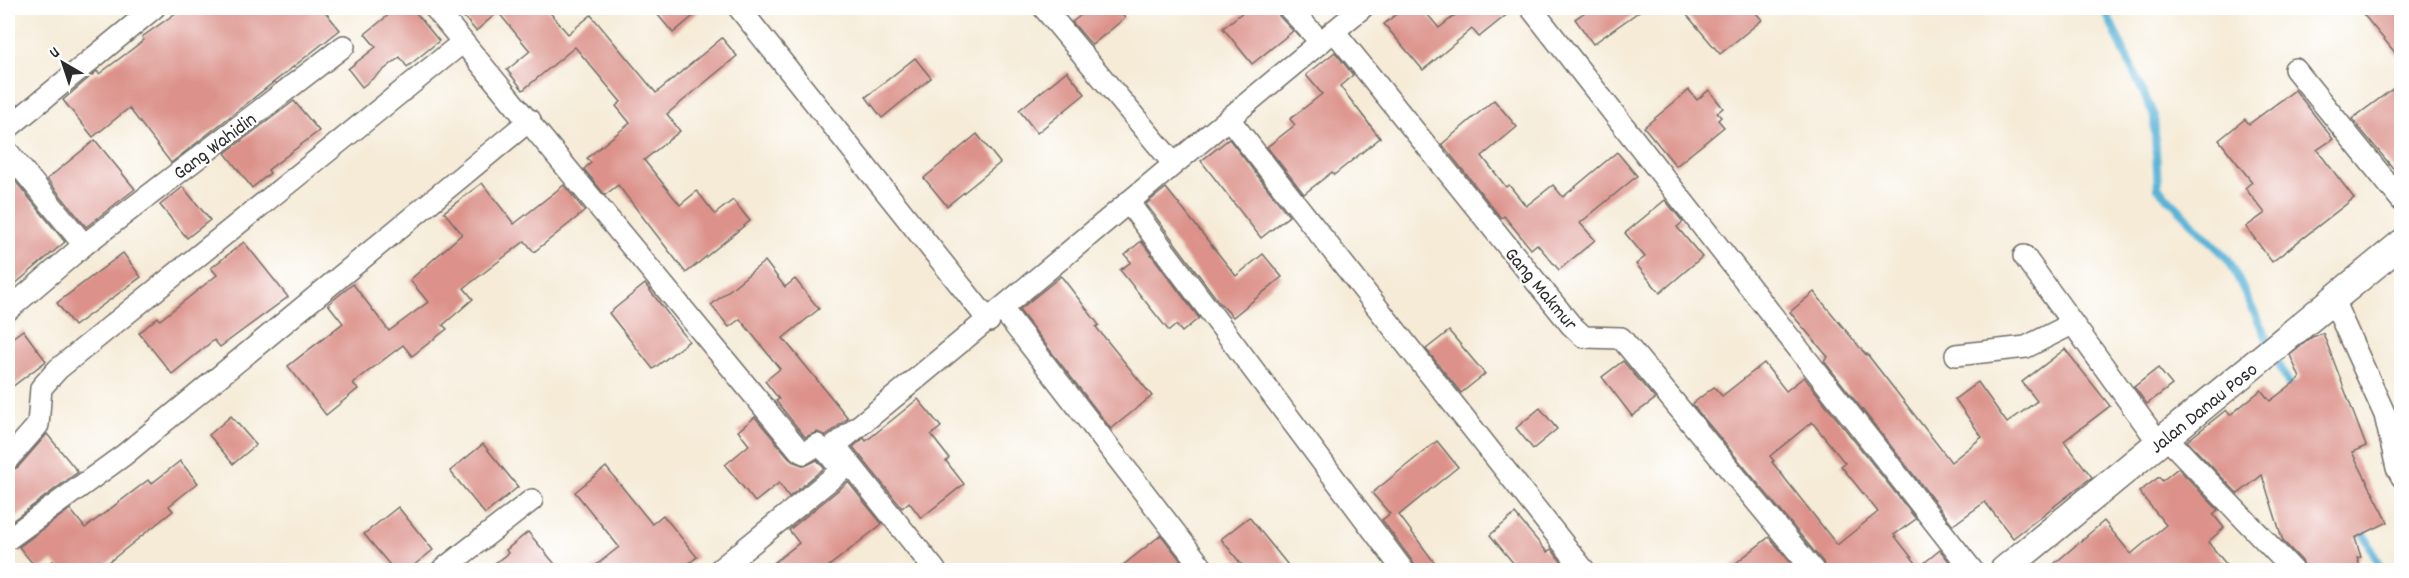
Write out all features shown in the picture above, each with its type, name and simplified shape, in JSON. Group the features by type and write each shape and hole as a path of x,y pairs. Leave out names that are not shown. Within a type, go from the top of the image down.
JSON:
{"street":[{"path":"8,128 154,8"},
{"path":"435,8 530,120 799,450 804,453 817,446 831,449 935,570"},
{"path":"739,8 1204,570"},
{"path":"1044,8 1173,163"},
{"name":"Gang Makmur","path":"1289,8 1327,36 1571,325 1584,337 1621,338 1813,570"},
{"path":"831,449 996,316 1173,163 1362,8"},
{"path":"1531,8 1972,570"},
{"path":"8,459 38,424 41,388 58,369 463,42"},
{"name":"Gang Wahidin","path":"8,310 84,245 344,46"},
{"path":"2295,69 2402,201"},
{"path":"1229,119 1584,570"},
{"path":"8,539 124,455 530,120"},
{"path":"8,152 84,245"},
{"path":"1128,202 1403,570"},
{"name":"Jalan Danau Poso","path":"2004,570 2402,243"},
{"path":"2024,256 2072,324 2162,440 2293,570"},
{"path":"2333,300 2385,415 2397,468 2402,477"},
{"path":"1956,355 2026,347 2072,324"},
{"path":"719,570 842,470 831,449"},
{"path":"442,570 532,500"}],"building":[{"path":"183,8 322,8 340,30 171,163 129,108 93,137 63,100 97,71 99,74 144,40 142,37"},
{"path":"397,8 412,8 439,41 407,67 400,57 362,87 348,69 376,47 365,34"},
{"path":"456,8 546,8 568,34 591,15 656,93 722,38 737,56 667,114 680,131 644,160 680,205 697,191 715,214 733,200 750,221 686,273 618,185 605,195 584,169 591,163 587,158 630,123 616,106 621,102 575,47 523,90 507,70 530,51 498,12 476,31"},
{"path":"652,8 703,8 673,33"},
{"path":"1090,8 1116,8 1125,18 1092,45 1072,22"},
{"path":"1248,8 1277,8 1279,16 1293,31 1252,64 1223,28"},
{"path":"1404,8 1422,8 1439,28 1464,8 1515,8 1479,37 1472,29 1423,70 1384,24"},
{"path":"1591,8 1644,8 1593,44 1575,19"},
{"path":"1681,8 1752,8 1762,20 1720,54"},
{"path":"2358,8 2402,8 2402,61"},
{"path":"1335,52 1353,75 1340,86 1380,138 1334,175 1332,172 1304,194 1267,147 1295,125 1290,119 1322,94 1306,75"},
{"path":"915,58 931,78 882,118 866,97"},
{"path":"1067,71 1085,94 1037,133 1019,110"},
{"path":"2402,82 2402,179 2352,119"},
{"path":"1689,90 1697,100 1709,90 1723,108 1717,113 1721,117 1718,120 1724,127 1676,166 1644,127"},
{"path":"2295,90 2333,139 2317,150 2354,198 2272,262 2246,227 2265,213 2245,188 2252,182 2219,140 2245,119 2249,124"},
{"path":"1494,100 1517,127 1482,156 1506,187 1509,185 1526,206 1553,185 1563,197 1617,152 1637,176 1580,223 1595,240 1559,270 1537,244 1531,249 1504,216 1501,218 1442,144"},
{"path":"294,101 319,131 268,170 270,173 252,188 225,153"},
{"path":"977,134 1000,163 947,206 924,178"},
{"path":"1229,139 1289,216 1261,238 1201,161"},
{"path":"95,140 135,189 86,227 47,179"},
{"path":"8,172 65,242 8,290"},
{"path":"482,183 514,224 564,185 585,211 534,252 525,241 464,288 473,299 443,325 447,329 412,356 403,345 353,383 358,389 326,415 288,366 343,323 328,304 353,284 389,331 428,302 410,280 462,234 444,212"},
{"path":"183,187 210,220 187,238 160,205"},
{"path":"1166,188 1236,276 1263,254 1282,277 1233,317 1219,302 1146,204"},
{"path":"1665,200 1683,222 1677,227 1702,257 1660,293 1636,264 1645,257 1625,233"},
{"path":"1141,241 1199,318 1182,332 1176,325 1169,331 1120,270 1131,262 1125,255"},
{"path":"244,242 288,297 220,347 214,340 172,374 139,333 158,317 160,320 217,275 211,268"},
{"path":"123,253 141,277 74,326 57,303"},
{"path":"765,261 785,287 795,279 819,309 783,338 848,418 826,436 817,432 805,437 776,401 779,399 765,381 780,369 740,319 729,327 711,305"},
{"path":"1061,276 1099,325 1096,327 1152,396 1111,429 1019,310"},
{"path":"645,284 689,341 653,369 609,313"},
{"path":"1814,292 1867,354 1951,462 1982,437 1955,399 1978,382 2007,423 2037,401 2022,382 2065,349 2110,406 2064,441 2092,477 2013,538 1985,502 1953,525 1824,361 1828,357 1790,312"},
{"path":"23,330 46,361 8,390 8,341"},
{"path":"1449,331 1485,374 1461,393 1426,349"},
{"path":"2323,333 2366,446 2352,452 2388,522 2355,538 2361,557 2357,558 2361,570 2305,570 2302,561 2283,541 2262,475 2238,494 2187,441 2226,410 2230,415 2261,390 2270,401 2300,378 2290,355 2312,337"},
{"path":"1623,361 1655,399 1632,416 1602,377"},
{"path":"1764,363 1786,391 1804,377 1916,519 1894,535 1919,567 1940,550 1956,570 1825,570 1823,562 1692,404 1714,387 1722,396","holes":["1812,422 1845,463 1841,466 1878,512 1837,545 1772,462 1774,461 1770,456"]},
{"path":"2158,368 2172,385 2147,404 2134,387"},
{"path":"918,399 941,427 931,435 949,458 946,461 964,484 921,518 909,502 902,508 853,447 864,438 866,441"},
{"path":"1540,408 1557,429 1533,449 1516,428"},
{"path":"231,416 256,445 233,464 209,435"},
{"path":"755,417 792,461 805,466 817,460 824,468 789,497 779,483 755,502 725,465 749,445 738,431"},
{"path":"47,434 78,472 8,524 8,471 18,467"},
{"path":"1437,441 1458,467 1399,515 1440,570 1415,570 1413,562 1382,520 1390,514 1372,493"},
{"path":"483,444 518,487 485,514 450,471"},
{"path":"180,461 198,483 169,506 173,511 99,570 60,570 53,561 38,570 19,547 70,509 85,528 148,480 151,484"},
{"path":"606,467 652,524 663,515 697,557 680,570 590,570 619,547 575,492"},
{"path":"2178,468 2218,510 2213,514 2224,528 2208,542 2231,570 2047,570 2104,521 2131,554 2166,525 2139,492 2159,477 2162,481"},
{"path":"848,482 882,524 824,570 765,570 799,543 789,530"},
{"path":"398,507 433,550 408,570 394,570 364,534"},
{"path":"1515,514 1547,552 1551,549 1568,570 1519,570 1490,535"},
{"path":"1249,517 1292,570 1246,570 1221,539"},
{"path":"528,532 560,570 486,570 508,553 506,550"},
{"path":"1161,535 1188,570 1117,570"},
{"path":"1769,537 1797,570 1727,570"}],"waterway":[{"path":"2104,8 2154,116 2158,188 2229,260 2294,395"},
{"path":"2360,526 2382,570"}]}
